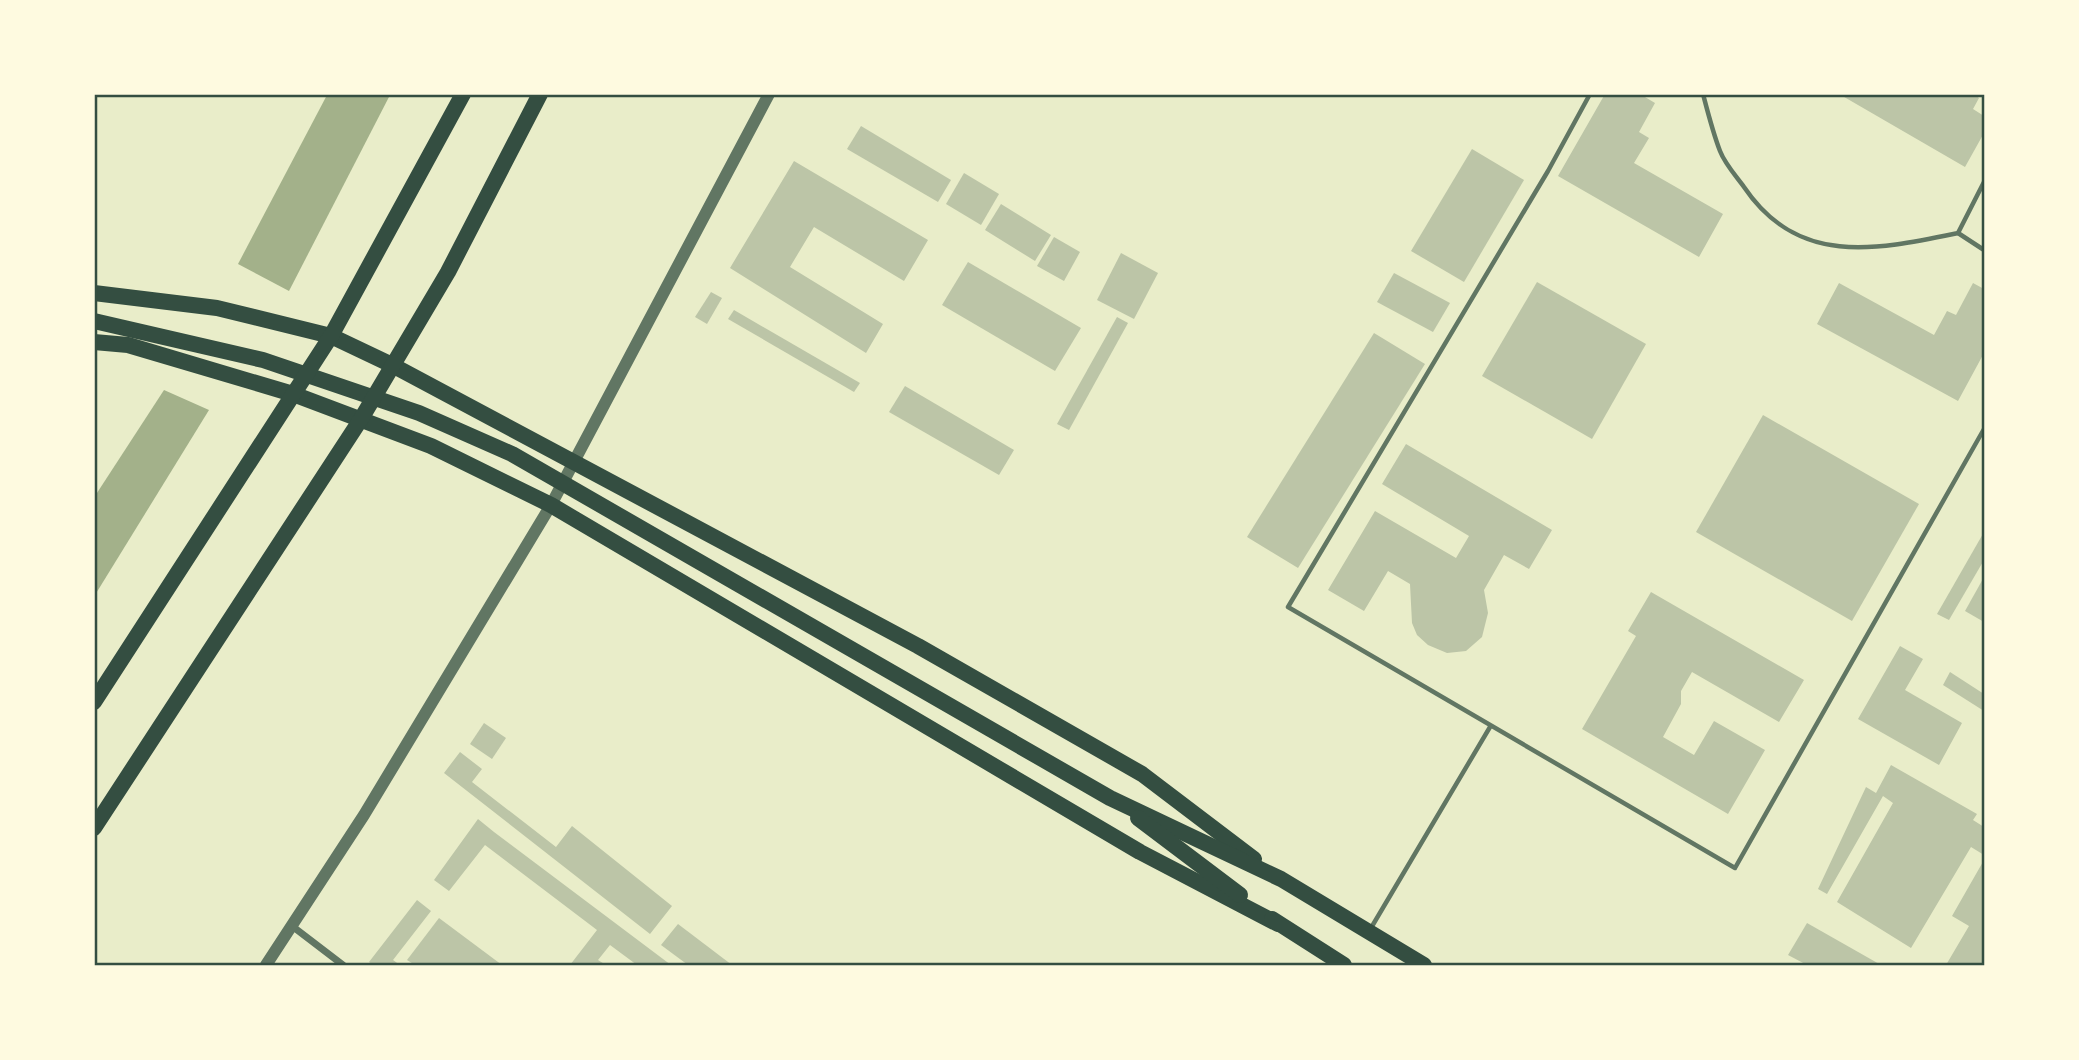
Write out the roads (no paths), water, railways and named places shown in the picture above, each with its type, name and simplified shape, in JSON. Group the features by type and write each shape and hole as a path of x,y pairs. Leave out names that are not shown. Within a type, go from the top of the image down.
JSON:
{"main road":[{"path":"94,702 236,487 331,336 463,94"},
{"path":"94,828 361,419 448,272 540,94"},
{"path":"94,293 217,308 331,336 392,365 918,646 1142,774 1281,879"},
{"path":"94,321 263,360 419,413 512,454 1110,797 1281,879 1424,965"},
{"path":"94,342 128,345 293,394 431,446 551,505 1140,852 1278,924 1344,965"},
{"path":"1110,797 1278,924"}],"street":[{"path":"266,965 365,815 551,505 769,94"},
{"path":"292,926 344,965"}],"lane":[{"path":"1590,94 1541,183 1288,607 1735,868 1984,429"},
{"path":"1703,94 1721,154 1755,204 1782,228 1827,247 1890,247 1958,233 1984,250"},
{"path":"1958,233 1984,182"},
{"path":"1369,931 1490,727"}]}
